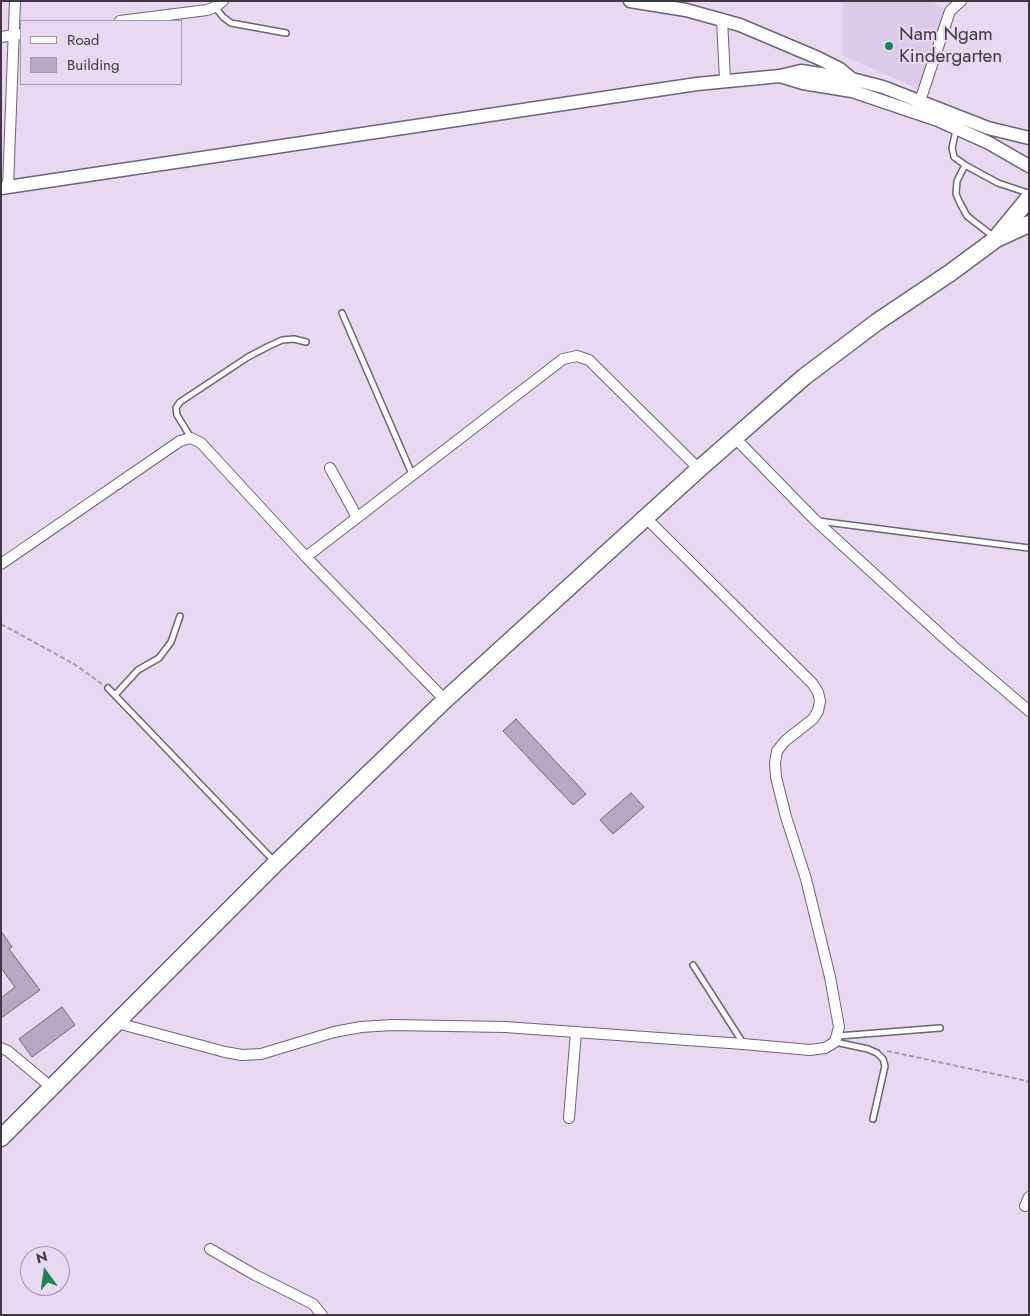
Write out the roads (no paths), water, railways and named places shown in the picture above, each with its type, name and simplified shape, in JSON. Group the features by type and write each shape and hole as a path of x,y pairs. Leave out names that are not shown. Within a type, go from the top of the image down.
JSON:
{"highway":[{"path":"1,1138 276,863 445,700 699,469 804,377 877,322 950,273 996,238 1029,198"},
{"path":"996,238 1029,224"}],"street":[{"path":"15,1 17,34 4,187 725,80 780,76 801,71 852,79 883,87 988,128 1029,138"},
{"path":"630,1 686,10 740,25 818,58 840,69 852,79"},
{"path":"920,101 950,10 962,1"},
{"path":"128,20 207,10 219,4"},
{"path":"722,20 725,80"},
{"path":"1,37 17,34"},
{"path":"780,76 803,83 852,91 938,120 989,143 1029,166"},
{"path":"306,557 563,359 577,356 589,360 699,469"},
{"path":"1,564 180,441 191,438 202,443 306,557 445,700"},
{"path":"735,438 815,520 953,646 1029,710"},
{"path":"330,468 357,517"},
{"path":"117,1022 242,1055 261,1054 334,1032 361,1027 392,1025 506,1027 810,1050 824,1048 837,1039 839,1027 830,977 806,879 786,817 776,777 775,763 777,751 785,741 812,719 818,711 820,701 818,692 812,683 645,518"},
{"path":"569,1118 576,1032"},
{"path":"1,1048 8,1051 51,1087"},
{"path":"210,1249 255,1275 313,1304 322,1315"}],"lane":[{"path":"219,4 223,17 231,23 286,33"},
{"path":"956,128 952,148 954,157 998,183 1029,194"},
{"path":"965,165 958,181 956,194 967,216 996,238"},
{"path":"342,313 412,474"},
{"path":"191,438 177,415 176,408 180,402 267,346 282,340 294,339 306,342"},
{"path":"815,520 1029,548"},
{"path":"115,695 138,670 159,658 171,642 180,616"},
{"path":"108,688 276,863"},
{"path":"694,965 744,1044"},
{"path":"837,1039 940,1028"},
{"path":"837,1039 868,1049 877,1053 883,1059 885,1066 873,1119"}],"place":[{"name":"Nam Ngam Kindergarten","path":"889,46"}]}
